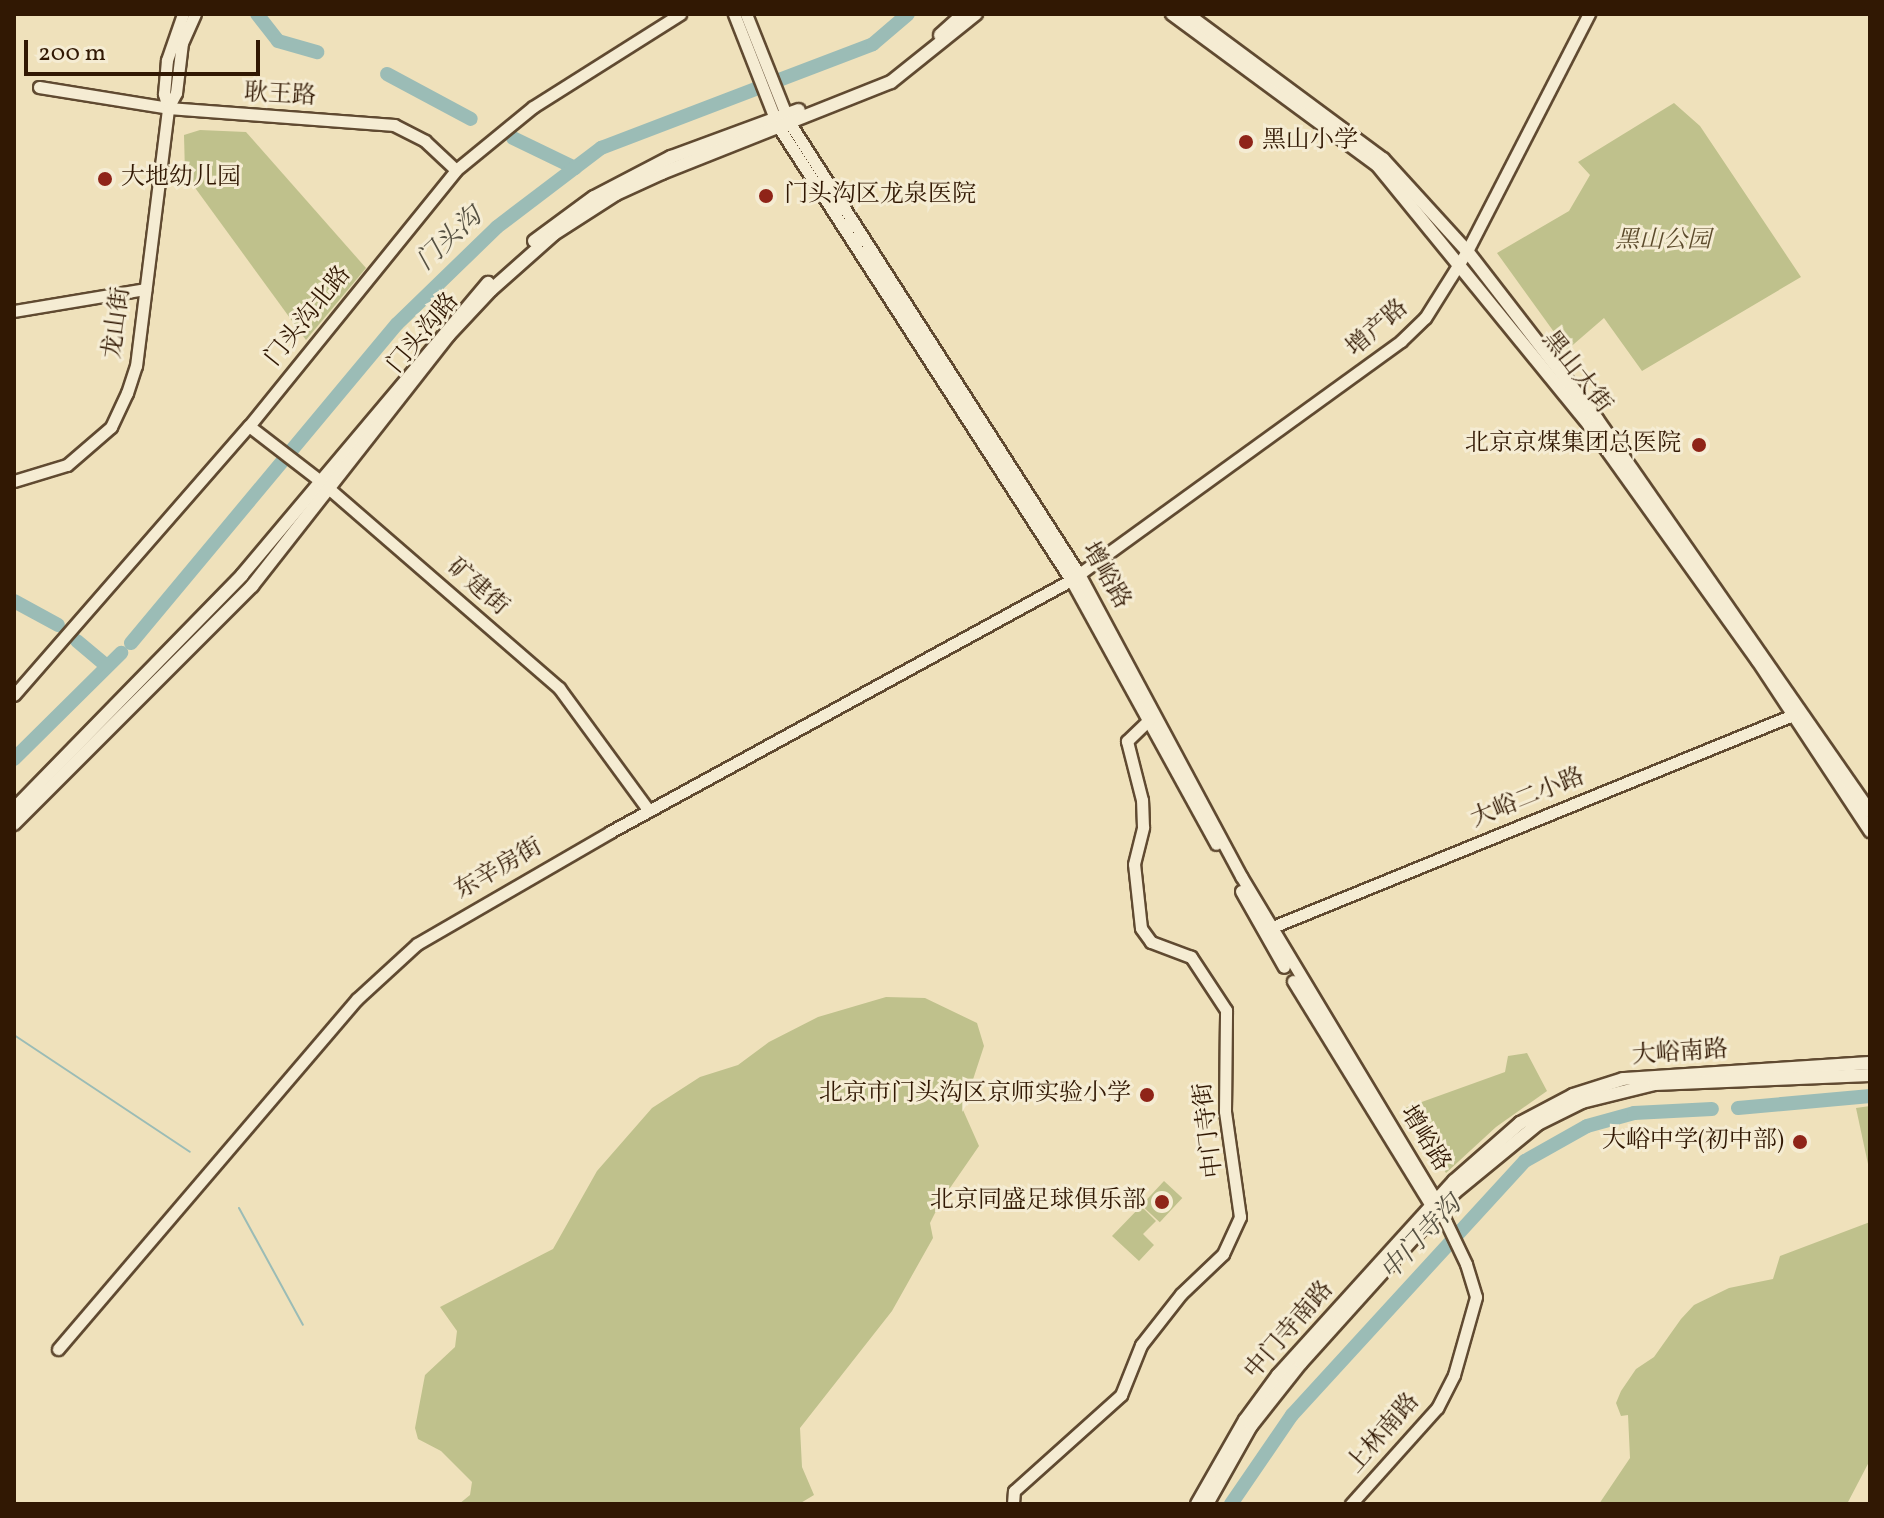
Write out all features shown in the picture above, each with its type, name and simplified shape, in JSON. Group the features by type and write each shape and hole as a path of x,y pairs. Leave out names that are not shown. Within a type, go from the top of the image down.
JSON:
{"main road":[{"name":"门头沟路","path":"14,824 252,586 448,336 554,234 616,194 890,75 963,14"},
{"name":"门头沟路","path":"14,809 242,575 315,477 470,299 550,226 612,186 671,157 891,82 976,14"},
{"name":"黑山大街","path":"1172,14 1378,166 1589,425 1870,812"},
{"name":"黑山大街","path":"1187,14 1383,159 1467,251 1597,419 1798,713 1870,831"},
{"name":"大峪南路","path":"1435,1207 1520,1123 1586,1091 1660,1074 1789,1071 1870,1063"},
{"name":"大峪南路","path":"1435,1207 1517,1138 1557,1113 1613,1092 1655,1084 1870,1075"},
{"name":"中门寺南路","path":"1197,1504 1278,1375 1435,1207"},
{"name":"中门寺南路","path":"1207,1504 1268,1403 1435,1207"}],"street":[{"name":"龙山街","path":"14,481 67,465 111,427 136,366 168,108 191,14"},
{"name":"门头沟北路","path":"14,695 249,426 456,170 533,107 680,14"},
{"path":"734,14 756,56"},
{"path":"746,14 756,56"},
{"name":"增产路","path":"1075,577 1375,364 1425,318 1467,251 1589,14"},
{"name":"增峪路","path":"756,56 781,120 1075,577 1270,928 1435,1207"},
{"name":"耿王路","path":"39,87 168,108 394,125 425,141 456,170"},
{"path":"14,311 145,289"},
{"name":"矿建街","path":"249,426 330,489 559,688 649,811"},
{"name":"增峪路","path":"1075,577 1263,931 1435,1207"},
{"name":"东辛房街","path":"58,1349 389,965 470,912 1075,577"},
{"name":"大峪二小路","path":"1270,928 1798,713"},
{"name":"中门寺街","path":"1013,1504 1014,1491 1121,1395 1141,1345 1181,1294 1223,1254 1240,1217 1225,1111 1226,1010 1191,957 1151,942 1141,928 1134,864 1143,827 1142,800 1127,741 1149,720"},
{"name":"上林南路","path":"1351,1504 1437,1408 1467,1343 1476,1297 1458,1246 1435,1207"}],"green space":[{"name":"黑山公园","path":"1674,103 1700,126 1801,277 1642,371 1604,318 1567,350 1497,253 1569,211 1590,175 1578,162"},
{"path":"200,130 246,132 366,268 306,340 185,174 184,135"},
{"path":"886,997 925,998 977,1023 984,1046 963,1110 979,1146 941,1201 930,1223 933,1238 892,1311 800,1428 802,1467 814,1495 799,1504 459,1504 470,1495 472,1482 441,1451 418,1439 415,1428 425,1375 455,1347 457,1331 440,1307 553,1249 597,1171 652,1108 700,1077 738,1065 769,1042 818,1017"},
{"path":"1527,1053 1547,1091 1496,1127 1446,1173 1405,1108 1505,1072 1508,1056"},
{"path":"1870,1106 1870,1164 1868,1164 1856,1108"},
{"name":"北京同盛足球俱乐部","path":"1164,1181 1182,1198 1160,1222 1141,1205"},
{"path":"1141,1206 1156,1221 1143,1234 1154,1245 1139,1261 1112,1236"},
{"path":"1870,1222 1870,1460 1847,1504 1599,1504 1630,1458 1628,1415 1621,1416 1616,1403 1621,1391 1636,1369 1654,1357 1694,1305 1729,1288 1773,1279 1780,1256"}],"waterway":[{"path":"257,14 278,41 317,52"},
{"name":"门头沟","path":"131,643 397,324 497,227 601,148 873,44 908,14"},
{"path":"387,74 471,119"},
{"path":"513,138 575,168"},
{"path":"14,601 58,625"},
{"path":"77,641 107,666"},
{"name":"门头沟","path":"14,759 121,653"},
{"path":"14,1035 190,1152"},
{"name":"中门寺沟","path":"1738,1108 1870,1096"},
{"name":"中门寺沟","path":"1231,1504 1292,1415 1525,1161 1587,1126 1634,1113 1712,1109"},
{"path":"239,1208 303,1325"}],"place":[{"name":"黑山小学","path":"1246,142"},
{"name":"大地幼儿园","path":"105,179"},
{"name":"门头沟区龙泉医院","path":"766,196"},
{"name":"北京京煤集团总医院","path":"1699,445"},
{"name":"北京市门头沟区京师实验小学","path":"1147,1095"},
{"name":"大峪中学(初中部)","path":"1800,1142"},
{"name":"北京同盛足球俱乐部","path":"1162,1202"}]}
